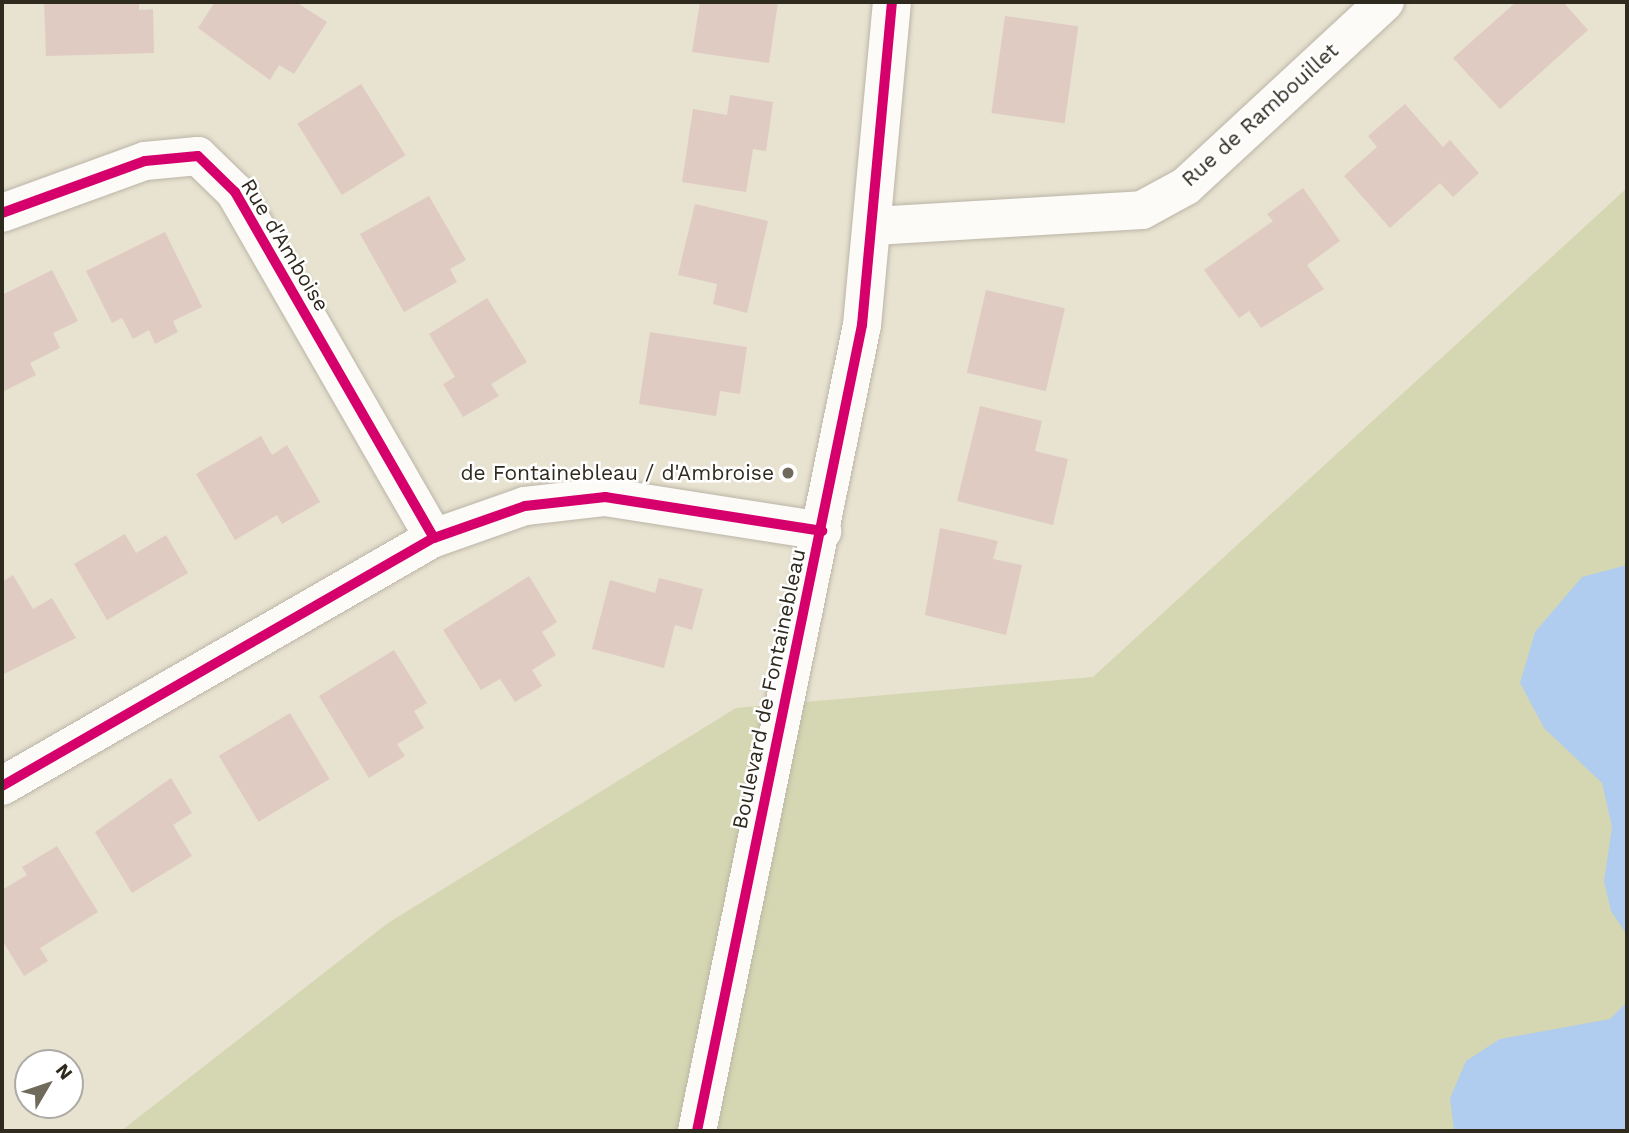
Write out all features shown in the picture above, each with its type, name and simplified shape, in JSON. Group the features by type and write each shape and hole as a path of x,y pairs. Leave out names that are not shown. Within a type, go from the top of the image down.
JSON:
{"street":[{"name":"Boulevard de Fontainebleau","path":"697,1131 822,531 862,325 874,226 892,2"},
{"name":"Rue de Rambouillet","path":"874,226 1142,210 1186,186 1385,2"},
{"name":"Rue d'Amboise","path":"2,213 145,161 198,156 235,192 434,538"},
{"path":"2,786 434,538 525,506 606,496 822,531"}],"green space":[{"path":"1627,188 1627,1131 121,1131 388,923 736,708 1093,677"}],"water":[{"path":"1627,565 1627,935 1611,911 1604,881 1612,827 1602,783 1544,728 1520,683 1535,632 1582,577"},
{"path":"1627,1002 1627,1131 1454,1131 1450,1098 1466,1061 1500,1039 1610,1019"}],"building":[{"path":"44,2 139,2 139,10 153,9 154,53 46,56"},
{"path":"215,2 296,2 327,22 294,74 279,65 270,80 198,28"},
{"path":"700,2 778,2 769,63 692,52"},
{"path":"1516,2 1563,2 1588,30 1500,109 1453,58"},
{"path":"1005,16 1078,26 1065,123 991,113"},
{"path":"361,84 406,155 342,195 297,124"},
{"path":"730,95 773,102 766,151 753,149 746,192 682,182 693,109 727,115"},
{"path":"1405,104 1443,147 1450,140 1479,173 1453,197 1440,183 1390,228 1344,176 1377,147 1368,136"},
{"path":"1303,188 1340,241 1307,265 1324,289 1261,328 1249,311 1239,318 1204,270 1273,221 1267,214"},
{"path":"429,196 466,260 450,269 457,282 404,312 360,234"},
{"path":"695,204 768,221 747,313 713,304 717,284 678,275"},
{"path":"165,232 202,307 173,321 178,332 155,344 149,330 133,339 122,318 112,323 86,271"},
{"path":"52,270 78,321 53,333 60,348 30,363 36,375 2,392 2,295"},
{"path":"986,290 1065,308 1046,391 967,373"},
{"path":"487,298 527,362 491,384 499,396 463,417 443,384 455,377 429,334"},
{"path":"650,332 747,347 740,394 720,391 716,416 639,404"},
{"path":"980,406 1042,421 1035,451 1068,459 1053,525 957,501"},
{"path":"261,436 272,455 287,445 320,502 282,524 277,515 235,540 196,474"},
{"path":"940,528 998,541 993,559 1022,565 1006,635 925,615"},
{"path":"125,534 136,553 166,535 188,573 107,620 74,564"},
{"path":"13,575 33,609 52,598 76,638 2,675 2,582"},
{"path":"529,576 557,622 542,632 556,655 532,670 542,686 515,702 500,679 481,690 443,630"},
{"path":"659,578 703,589 692,630 675,625 664,668 592,649 610,580 655,593"},
{"path":"394,650 427,703 414,711 424,728 397,744 405,756 369,778 319,696"},
{"path":"290,713 330,779 259,822 219,756"},
{"path":"171,778 192,813 173,825 192,856 132,893 95,832"},
{"path":"57,846 98,912 40,948 48,961 24,976 2,940 2,890 27,875 22,867"}],"cycle path":[{"path":"697,1131 862,325 892,2"},
{"path":"2,213 145,161 198,156 235,192 434,538"},
{"path":"2,786 434,538 525,506 605,497 822,531"}],"place":[{"name":"de Fontainebleau / d'Ambroise","path":"788,473"}]}
